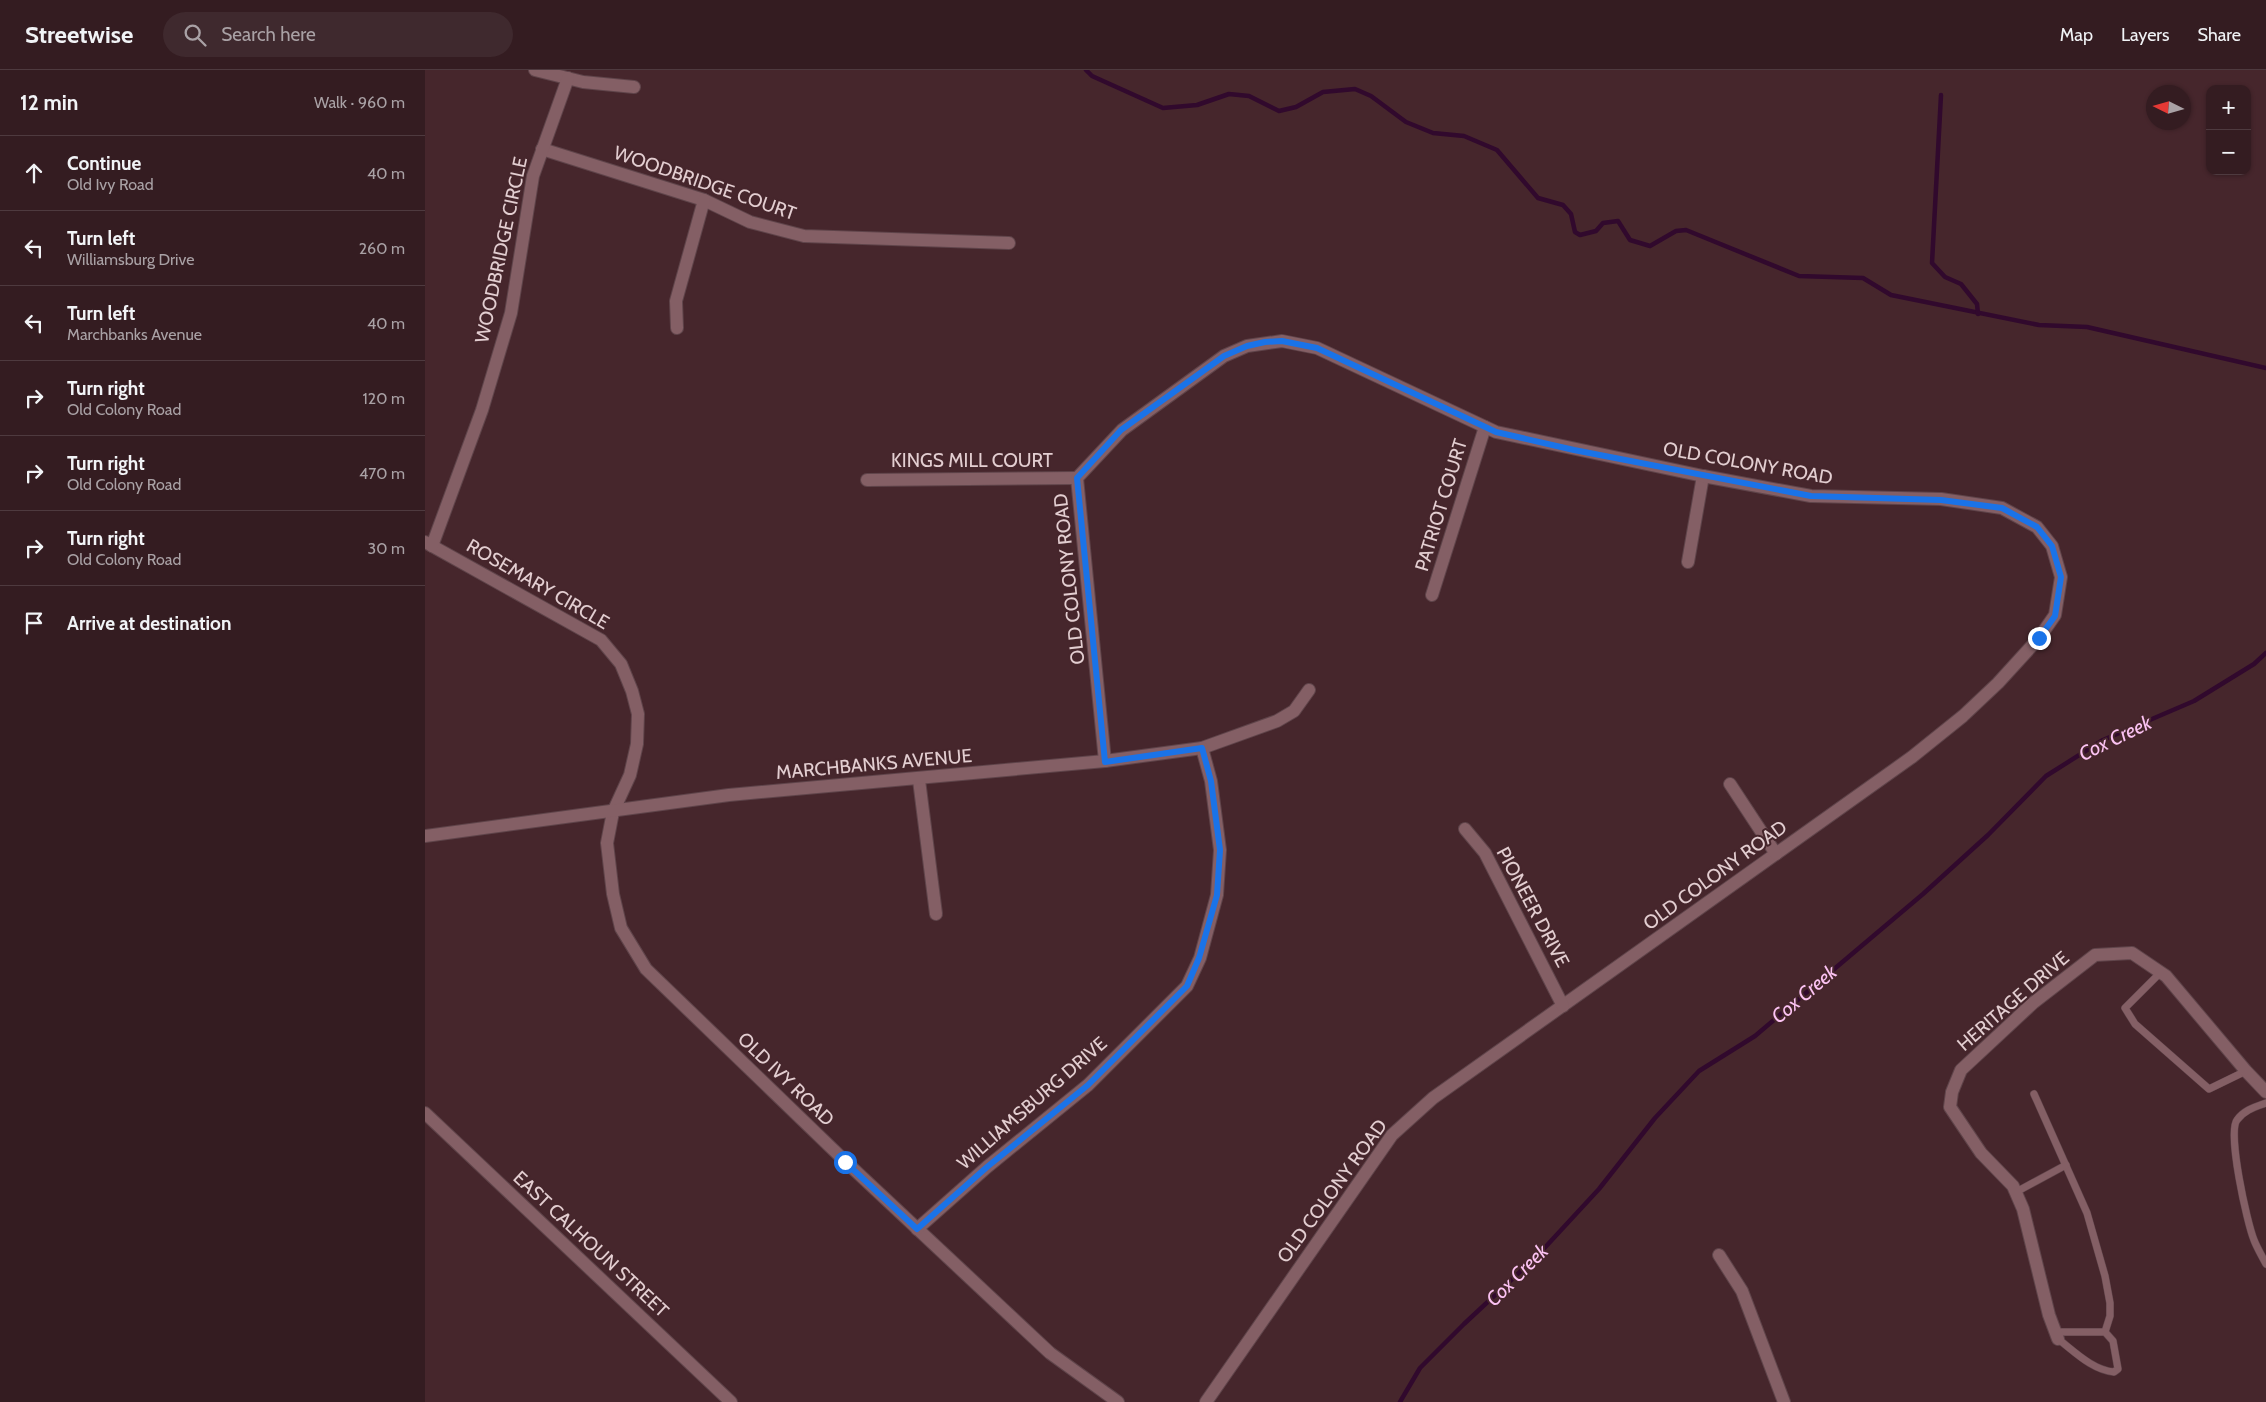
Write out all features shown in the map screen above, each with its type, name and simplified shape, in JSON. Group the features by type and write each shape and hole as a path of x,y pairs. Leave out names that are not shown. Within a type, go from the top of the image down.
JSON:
{"street":[{"path":"535,70 568,78 634,87"},
{"name":"WOODBRIDGE CIRCLE","path":"428,544 482,410 511,313 533,176 568,78"},
{"name":"WOODBRIDGE COURT","path":"542,149 703,200 750,222 804,236 1009,243"},
{"path":"677,328 676,300 703,200"},
{"name":"OLD COLONY ROAD","path":"1105,762 1077,478 1121,430 1224,356 1247,346 1265,342 1282,341 1317,348 1496,432 1574,450 1811,496 1941,500 2002,508 2037,527 2052,546 2061,577 2055,616 2039,638 1999,683 1912,757 1433,1098 1392,1134 1206,1402"},
{"name":"PATRIOT COURT","path":"1433,595 1485,427"},
{"path":"1688,562 1703,476"},
{"name":"KINGS MILL COURT","path":"867,480 1077,478"},
{"name":"ROSEMARY CIRCLE","path":"428,544 601,640 621,664 632,691 638,714 637,744 630,776 613,812"},
{"name":"MARCHBANKS AVENUE","path":"425,836 729,795 919,780 1105,762 1202,748 1277,721 1294,711 1309,690"},
{"name":"WILLIAMSBURG DRIVE","path":"917,1229 987,1167 1088,1085 1187,986 1199,958 1217,895 1220,850 1211,781 1202,748"},
{"path":"919,780 936,914"},
{"path":"1730,784 1776,854"},
{"name":"OLD IVY ROAD","path":"613,812 607,843 613,894 621,928 646,969 917,1229 1050,1353 1118,1402"},
{"name":"PIONEER DRIVE","path":"1465,829 1485,853 1563,1006"},
{"name":"HERITAGE DRIVE","path":"2057,1335 2049,1315 2023,1209 2016,1192 2013,1186 1981,1153 1950,1107 1951,1092 1961,1070 2033,1003 2095,954 2132,953 2167,976 2246,1071 2266,1092"},
{"name":"EAST CALHOUN STREET","path":"425,1113 731,1402"},
{"path":"1719,1255 1742,1291 1784,1402"}],"lane":[{"path":"2161,972 2125,1008 2135,1024 2209,1089 2246,1071"},
{"path":"2034,1094 2087,1213 2105,1276 2110,1303 2110,1316 2105,1332"},
{"path":"2266,1103 2248,1110 2237,1120 2234,1126 2237,1165 2253,1239 2266,1264"},
{"path":"2016,1192 2066,1165"},
{"path":"2057,1335 2105,1332"},
{"path":"2057,1335 2087,1361 2105,1371 2113,1372 2118,1368 2113,1341 2105,1332"}],"waterway":[{"path":"1086,70 1092,76 1163,108 1197,105 1229,94 1249,96 1279,111 1296,107 1323,92 1355,89 1371,96 1406,122 1433,133 1464,136 1497,150 1538,198 1563,205 1571,214 1575,232 1580,235 1596,231 1603,223 1618,221 1630,240 1650,246 1676,231 1686,230 1799,276 1863,278 1891,295 2039,325 2087,327 2266,368"},
{"path":"1941,95 1932,263 1945,277 1961,284 1977,304 1978,314"},
{"name":"Cox Creek","path":"1400,1402 1420,1368 1538,1255 1599,1189 1655,1118 1699,1071 1755,1036 1923,894 1988,835 2046,776 2103,740 2194,701 2254,664 2266,653"}],"route":[{"path":"845,1162 917,1229 987,1167 1088,1085 1187,986 1199,958 1217,895 1220,850 1211,781 1202,748 1105,762 1077,478 1121,430 1224,356 1247,346 1265,342 1282,341 1300,344 1317,348 1379,379 1496,432 1574,450 1811,496 1941,500 2002,508 2037,527 2052,546 2061,577 2055,616 2039,638"}]}
